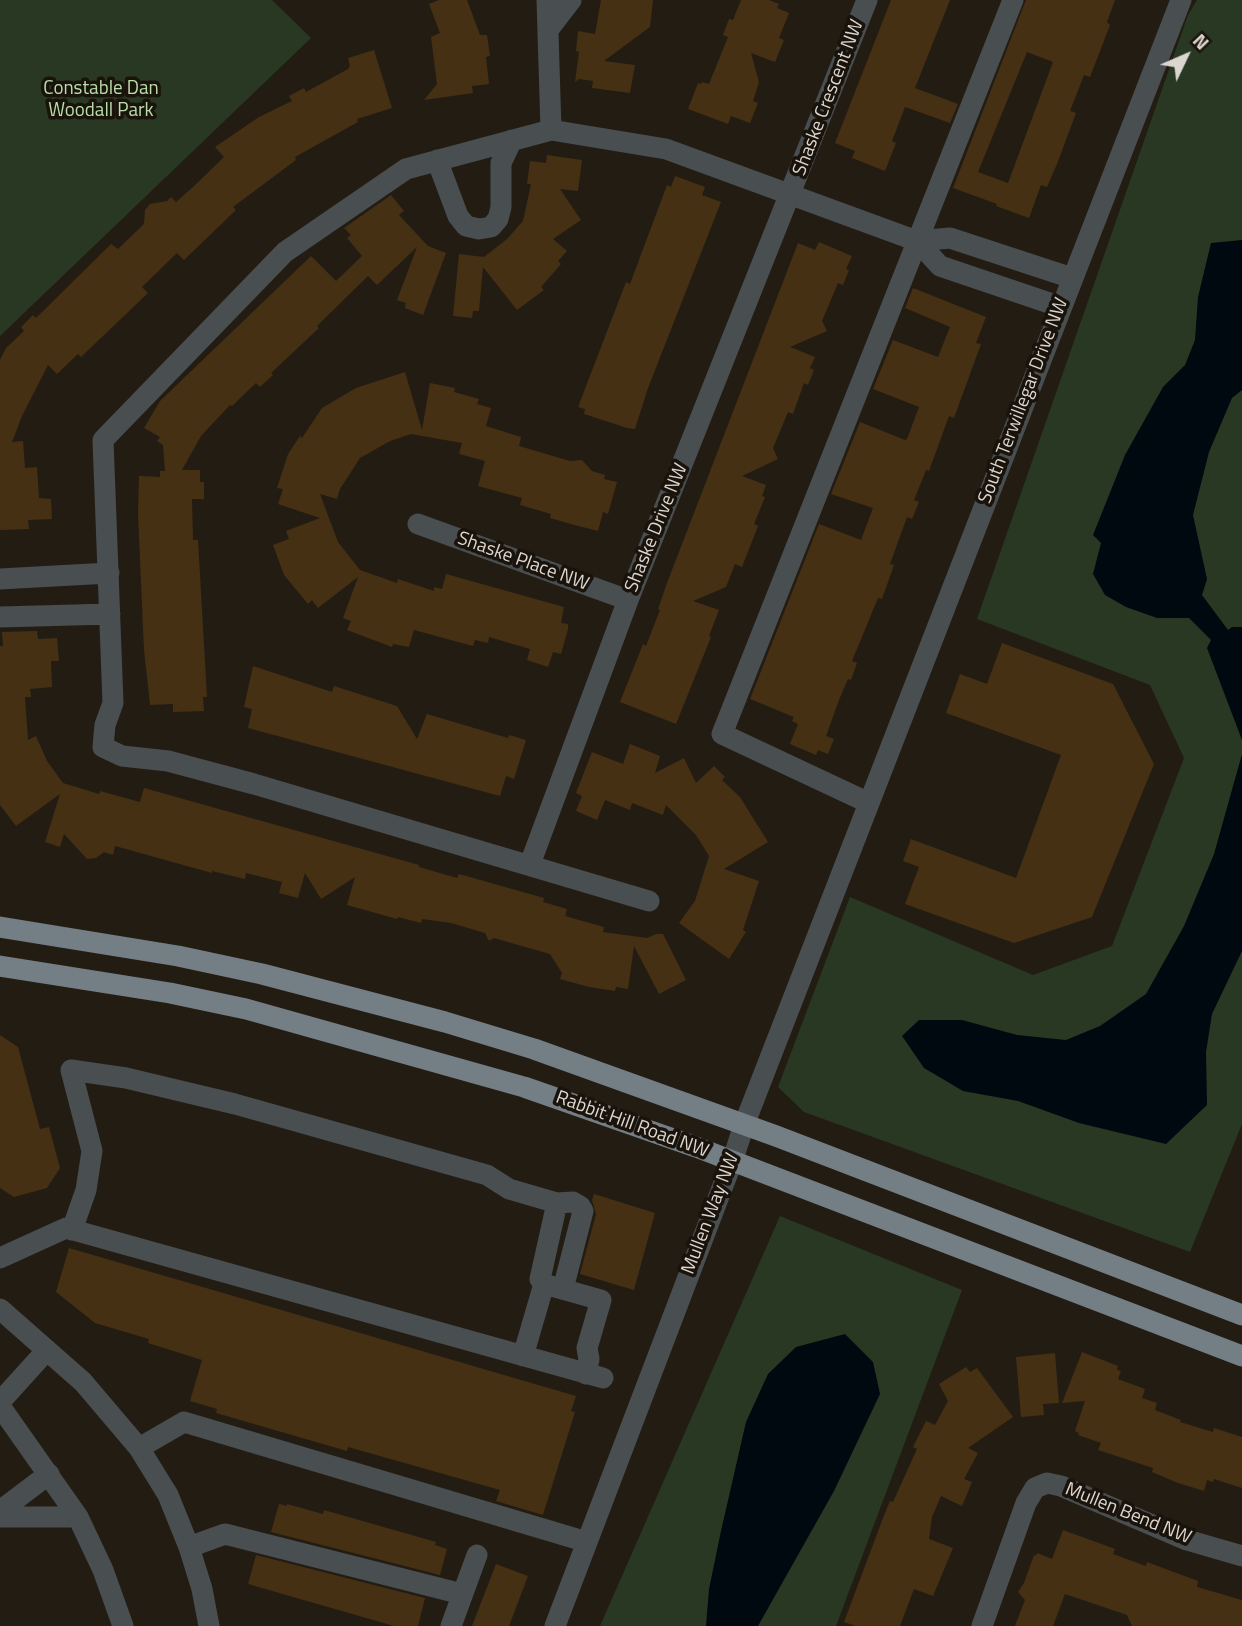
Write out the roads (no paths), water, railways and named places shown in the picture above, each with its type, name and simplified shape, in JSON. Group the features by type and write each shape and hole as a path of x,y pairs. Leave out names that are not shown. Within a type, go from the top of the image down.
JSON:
{"main road":[{"name":"Rabbit Hill Road NW","path":"0,927 190,958 420,1015 534,1049 744,1125 1242,1315"},
{"name":"Rabbit Hill Road NW","path":"0,966 170,993 246,1009 524,1087 732,1162 1242,1356"}],"street":[{"path":"547,0 551,130"},
{"path":"548,30 571,0"},
{"name":"Shaske Crescent NW","path":"791,195 867,0"},
{"path":"869,803 722,734 1013,0"},
{"name":"South Terwillegar Drive NW","path":"869,803 1181,0"},
{"path":"649,901 530,864 168,761 122,756 103,747 105,725 113,703 103,440 285,252 406,169 551,130 666,149 917,241 950,238 1072,278"},
{"path":"437,160 458,216 466,226 479,229 491,227 498,219 501,207 501,163 512,140"},
{"name":"Shaske Drive NW","path":"530,864 628,600 791,195"},
{"path":"917,241 940,266 1061,307"},
{"name":"Shaske Place NW","path":"418,524 628,600"},
{"path":"0,579 109,573"},
{"path":"0,618 110,614"},
{"name":"Mullen Way NW","path":"555,1626 869,803"},
{"path":"72,1230 86,1190 92,1151 71,1070 126,1078 235,1104 487,1175 509,1189 557,1203 573,1202 580,1206 583,1211 523,1356"},
{"path":"0,1258 66,1228 594,1376 587,1348 601,1300 553,1286"},
{"path":"0,1309 83,1382 139,1448 168,1496 189,1547 202,1589 209,1626"},
{"path":"47,1350 0,1404 78,1517 103,1570 123,1626"},
{"path":"139,1448 184,1422 587,1542"},
{"path":"0,1511 49,1474"},
{"name":"Mullen Bend NW","path":"982,1626 1026,1503 1035,1488 1047,1483 1061,1486 1187,1540 1242,1556"},
{"path":"0,1517 78,1517"},
{"path":"189,1547 225,1534 462,1594"},
{"path":"451,1626 477,1555"}],"park label":[{"name":"Constable Dan Woodall Park","path":"101,100"}]}
